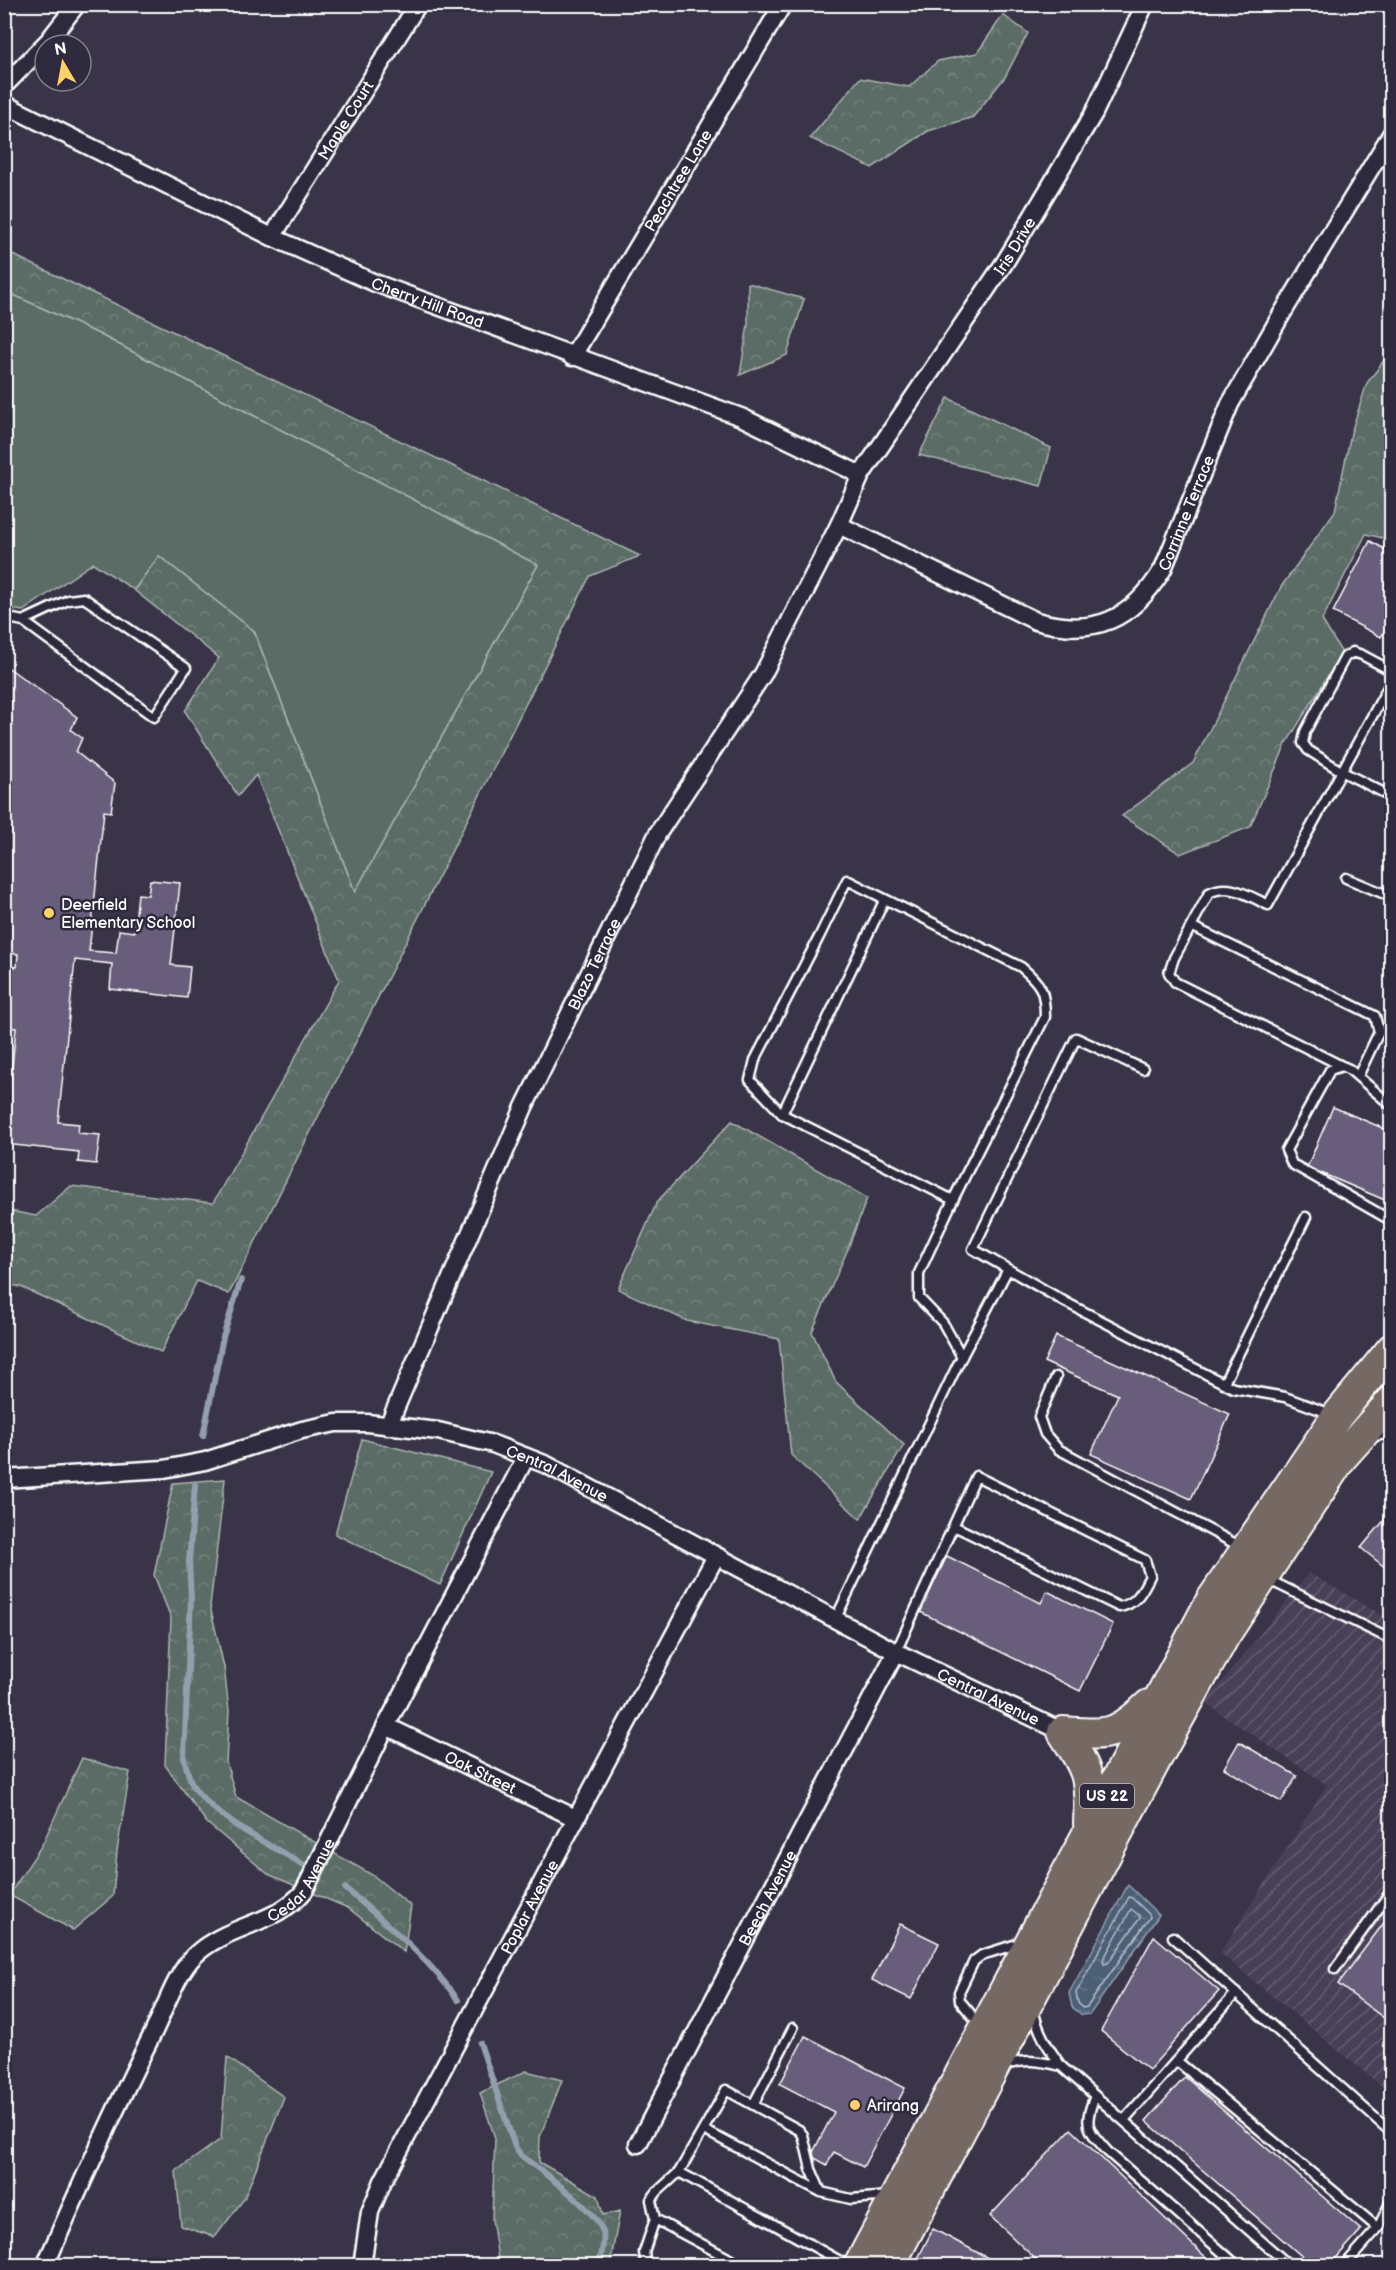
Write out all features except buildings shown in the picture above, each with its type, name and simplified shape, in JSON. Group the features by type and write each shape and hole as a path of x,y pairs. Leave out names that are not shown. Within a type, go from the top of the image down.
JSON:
{"highway":[{"name":"US 22","path":"859,2265 1211,1601 1337,1416 1392,1349"},
{"name":"US 22","path":"889,2265 1212,1657 1341,1458 1392,1401"},
{"path":"1063,1732 1097,1734 1120,1729 1129,1724 1161,1694"},
{"path":"1063,1732 1085,1767 1089,1779 1089,1832"}],"street":[{"path":"4,86 49,40 77,4"},
{"name":"Maple Court","path":"273,237 418,4"},
{"name":"Peachtree Lane","path":"572,357 783,4"},
{"name":"Iris Drive","path":"839,525 861,475 1005,262 1094,113 1145,4"},
{"name":"Cherry Hill Road","path":"4,104 273,237 375,282 572,357 741,417 861,475"},
{"name":"Corrinne Terrace","path":"839,525 1036,621 1057,627 1078,628 1098,625 1136,606 1150,591 1164,569 1230,404 1392,133"},
{"name":"Blazo Terrace","path":"388,1426 524,1107 658,834 763,674 839,525"},
{"name":"Central Avenue","path":"4,1479 164,1469 205,1461 302,1430 336,1424 388,1426 449,1434 493,1444 547,1465 896,1652 1063,1732"},
{"name":"Cedar Avenue","path":"45,2265 110,2119 187,1965 208,1945 281,1911 294,1903 304,1891 386,1726 526,1457"},
{"name":"Poplar Avenue","path":"362,2265 370,2212 383,2181 716,1556"},
{"name":"Beech Avenue","path":"638,2144 896,1652"},
{"name":"Oak Street","path":"386,1726 575,1818"}],"lane":[{"path":"4,617 23,621 154,717 186,668 84,598 68,600 23,621"},
{"path":"1392,671 1353,652 1345,657 1305,732 1303,743 1308,750 1341,771 1392,797"},
{"path":"1392,680 1268,905 1233,889 1218,888 1209,893 1174,958 1169,974 1175,982 1342,1066 1358,1076 1392,1106"},
{"path":"1347,878 1392,897"},
{"path":"953,1200 782,1114 750,1080 755,1060 847,879 1021,967 1038,981 1045,996 1045,1017 919,1273 919,1298 943,1323 962,1357"},
{"path":"782,1114 885,899"},
{"path":"1191,926 1375,1016 1379,1032 1358,1076"},
{"path":"1143,1069 1076,1038 973,1249 1067,1303 1233,1388 1285,1397 1337,1416"},
{"path":"1342,1066 1330,1070 1286,1150 1287,1157 1292,1164 1392,1221"},
{"path":"1224,1383 1306,1217"},
{"path":"835,1620 962,1357 1008,1269"},
{"path":"1056,1377 1039,1417 1045,1434 1058,1449 1246,1550"},
{"path":"1359,1438 1392,1433"},
{"path":"896,1652 976,1476 1145,1560 1150,1576 1137,1599 1129,1605 1119,1606 954,1526"},
{"path":"1263,1577 1392,1640"},
{"path":"1335,1969 1392,1890"},
{"path":"1173,1937 1392,2133"},
{"path":"984,2030 958,1996 974,1960 982,1955 1032,1939"},
{"path":"1124,2120 1236,1993"},
{"path":"1031,1996 1035,2020 1049,2048 1062,2066 1290,2265"},
{"path":"753,2105 793,2028"},
{"path":"992,2071 1025,2060 1062,2066"},
{"path":"1177,2061 1378,2228"},
{"path":"646,2265 644,2252 655,2219 651,2200 679,2172 726,2090 799,2130 803,2135 811,2169 822,2192"},
{"path":"1095,2096 1087,2118 1090,2133 1108,2152 1238,2265"},
{"path":"704,2130 822,2192 851,2199 897,2195"},
{"path":"679,2172 849,2265"},
{"path":"1344,2265 1378,2228 1392,2199"},
{"path":"655,2219 743,2265"}],"shaded area":[{"path":"1309,1573 1391,1620 1391,2094 1220,1953 1327,1785 1205,1703"}],"green space":[{"path":"1003,15 1028,33 1005,77 973,117 928,131 872,168 810,138 860,78 909,87 938,61 977,53"},
{"path":"5,251 640,556 590,576 229,1294 197,1281 161,1352 21,1287 5,1284 5,1210 36,1216 71,1186 213,1203 339,980 256,775 238,796 185,711 219,658 134,590 159,556 254,631 355,892 538,565 99,334 5,291"},
{"path":"748,283 804,299 787,355 740,375 748,324"},
{"path":"5,291 99,334 538,565 355,892 254,631 159,556 134,590 93,563 23,611 5,608"},
{"path":"1391,351 1391,540 1366,534 1322,620 1342,653 1286,744 1250,827 1180,854 1122,816 1193,763 1281,587 1335,511 1351,433 1367,383"},
{"path":"948,398 1051,448 1041,486 919,455"},
{"path":"732,1121 867,1198 812,1332 836,1382 904,1445 860,1519 791,1455 779,1339 687,1321 618,1289 657,1202"},
{"path":"362,1439 491,1472 440,1585 335,1534"},
{"path":"225,1479 210,1606 224,1667 229,1711 226,1762 236,1797 374,1876 411,1906 404,1952 348,1908 268,1874 207,1823 165,1765 171,1618 154,1575 173,1483"},
{"path":"82,1758 130,1772 117,1851 113,1896 73,1930 9,1895 42,1845"},
{"path":"227,2057 284,2097 244,2199 215,2237 181,2226 176,2171 221,2139"},
{"path":"526,2071 562,2080 540,2137 539,2162 598,2196 603,2215 620,2211 610,2265 499,2265 492,2219 495,2138 480,2093"}],"water":[{"path":"1128,1885 1159,1915 1090,2014 1082,2015 1072,2007 1069,1993"}],"waterway":[{"path":"203,1436 223,1337 241,1280"},
{"path":"195,1485 189,1562 191,1599 184,1758 188,1774 195,1789 218,1812 246,1832 304,1865"},
{"path":"345,1888 419,1954 458,2000"},
{"path":"480,2043 515,2147 521,2155 580,2202 599,2224 603,2233 599,2266"}],"place":[{"name":"Deerfield Elementary School","path":"49,913"},
{"name":"Arirang","path":"855,2105"}]}
